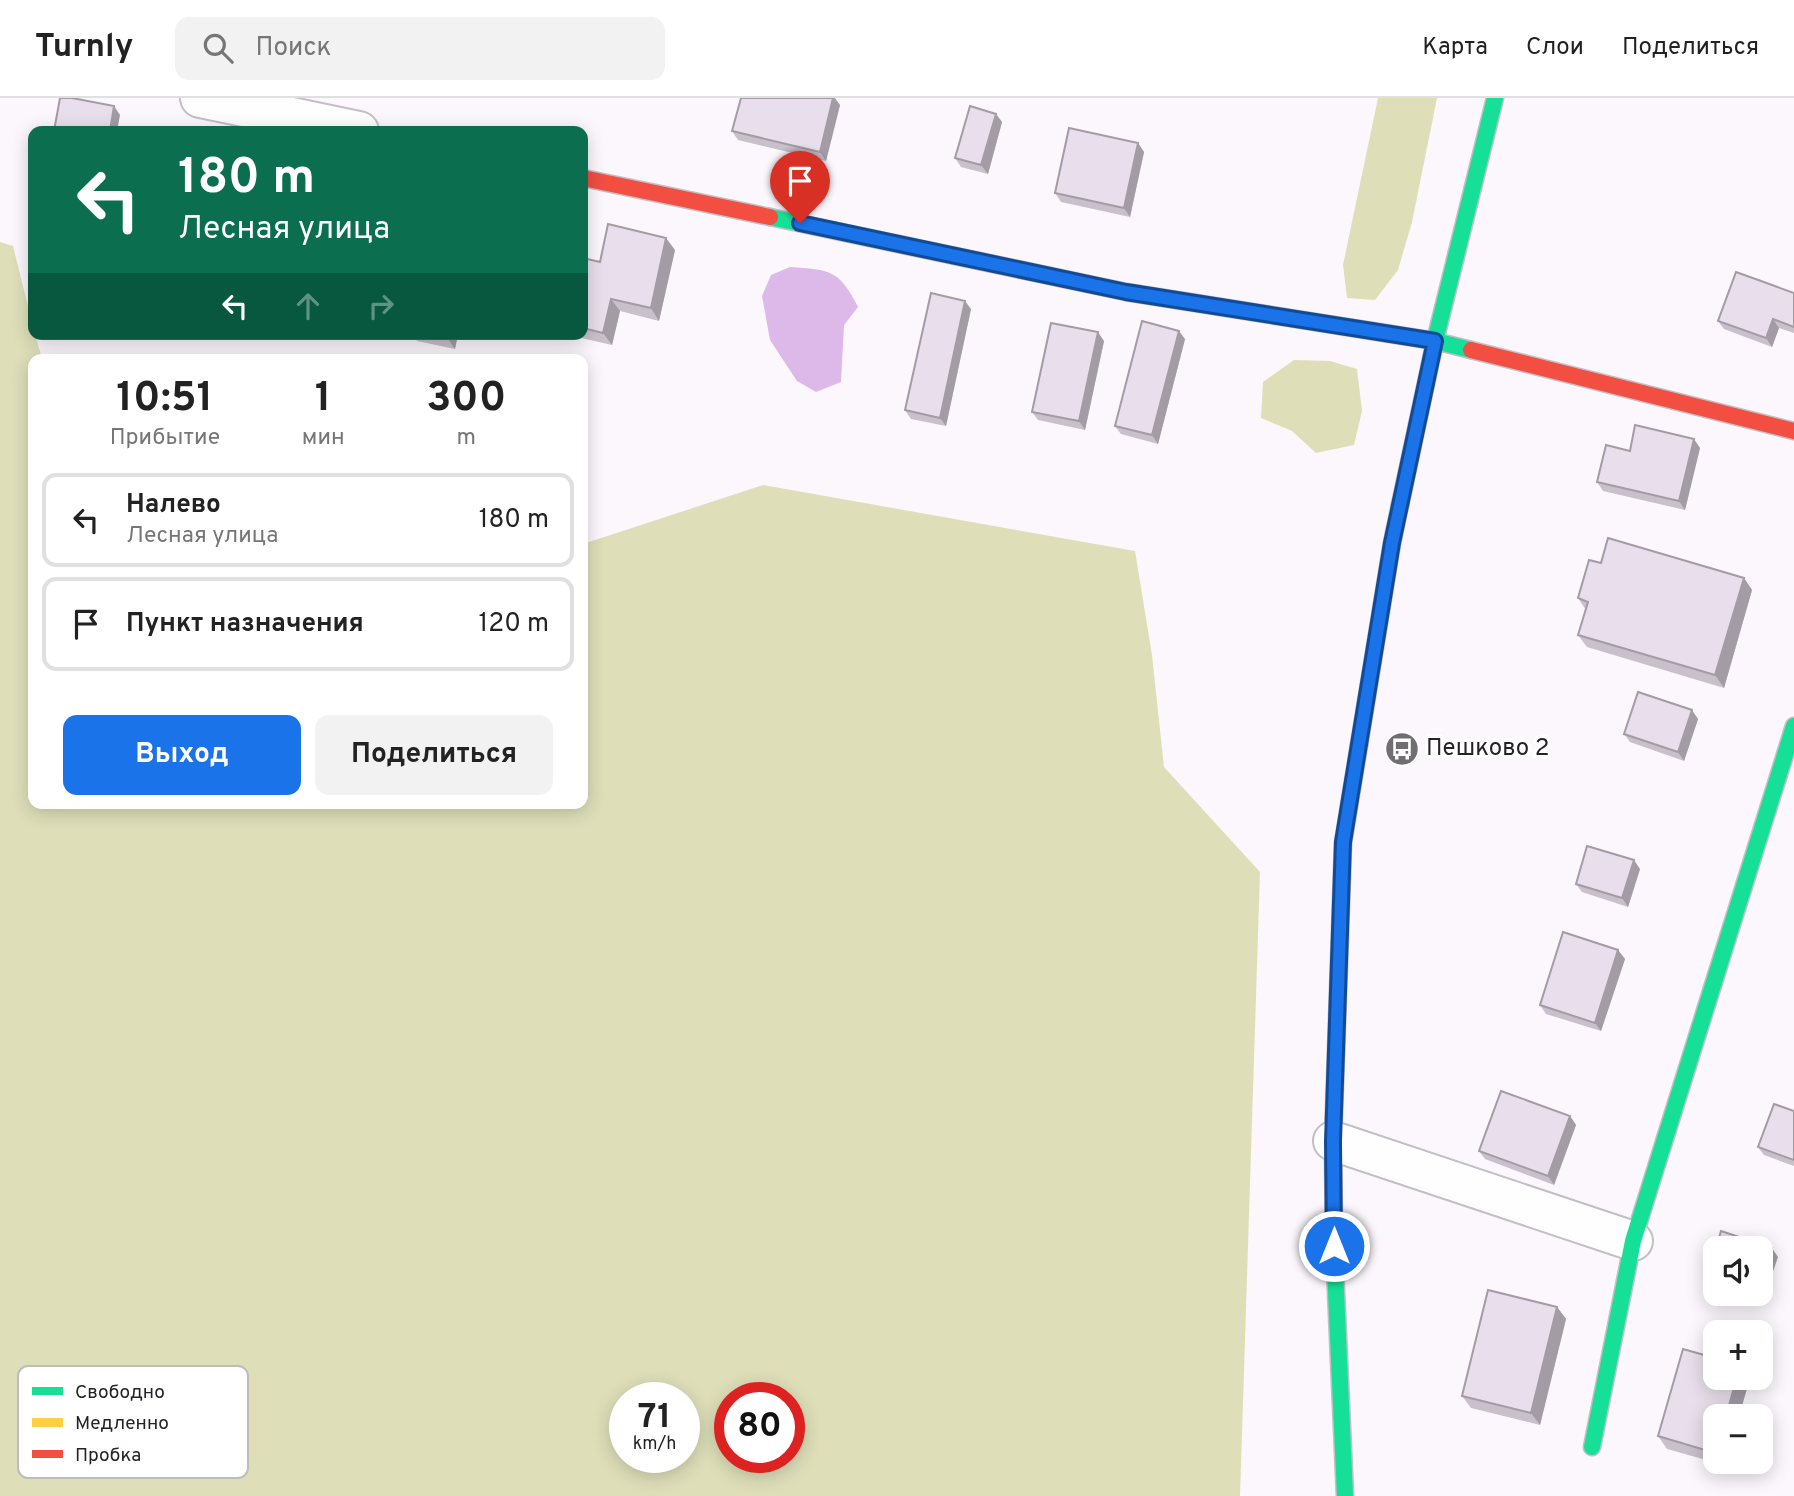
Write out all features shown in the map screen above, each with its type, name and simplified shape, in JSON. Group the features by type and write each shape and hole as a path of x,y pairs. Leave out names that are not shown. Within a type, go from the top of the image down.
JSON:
{"main road":[{"path":"1345,1496 1334,1246 1333,1141 1343,842 1392,543 1435,341 1495,98"},
{"path":"588,179 1126,292 1435,341 1794,431"},
{"path":"1592,1447 1633,1241 1794,726"}],"street":[{"path":"200,98 335,126"},
{"path":"1333,1141 1633,1241"}],"green space":[{"path":"1378,98 1437,98 1412,222 1398,270 1375,300 1347,298 1343,265"},
{"path":"0,242 13,246 28,306 28,340 37,340 41,354 28,354 28,809 588,809 588,542 763,485 1135,551 1152,655 1164,767 1260,872 1240,1496 0,1496"},
{"path":"1294,360 1330,361 1357,369 1362,411 1354,445 1316,453 1292,431 1261,418 1263,382"}],"shaded area":[{"path":"790,267 824,271 839,278 858,307 844,325 841,382 816,392 797,381 770,340 762,296 771,275"}],"building":[{"path":"60,98 114,106 111,126 55,126"},
{"path":"741,98 833,98 820,152 732,131"},
{"path":"970,106 996,114 981,165 955,158"},
{"path":"1069,128 1138,143 1124,208 1055,193"},
{"path":"608,224 666,238 651,308 611,299 603,333 588,329 588,259 600,262"},
{"path":"1736,272 1794,293 1794,327 1773,319 1766,338 1718,321"},
{"path":"931,293 965,301 940,418 905,410"},
{"path":"1142,321 1179,331 1152,435 1115,426"},
{"path":"1051,323 1098,332 1079,421 1032,412"},
{"path":"1635,425 1694,439 1679,501 1597,482 1606,445 1630,451"},
{"path":"1608,538 1744,578 1715,675 1578,635 1588,602 1578,598 1589,560 1601,563"},
{"path":"1638,692 1692,710 1678,752 1624,734"},
{"path":"1587,846 1634,860 1622,898 1576,884"},
{"path":"1563,932 1618,950 1595,1023 1540,1005"},
{"path":"1501,1091 1570,1116 1548,1176 1479,1151"},
{"path":"1774,1104 1794,1111 1794,1160 1758,1147"},
{"path":"1721,1231 1736,1236 1720,1236"},
{"path":"1488,1290 1557,1307 1531,1413 1462,1396"},
{"path":"1683,1349 1703,1355 1703,1390 1733,1390 1729,1404 1703,1404 1703,1449 1658,1436"}],"traffic: fast":[{"path":"1400,505 1435,341 1495,98"},
{"path":"770,217 1126,292 1435,341 1471,350"},
{"path":"1592,1447 1633,1241 1794,726"},
{"path":"1345,1496 1334,1246 1333,1141 1343,843 1359,745"}],"traffic: slow":[{"path":"1359,745 1400,505"}],"traffic: jam":[{"path":"588,179 770,217"},
{"path":"1471,350 1794,431"}],"place":[{"name":"Пешково 2","path":"1402,749"}],"route":[{"path":"800,223 1126,292 1435,341 1392,543 1343,842 1333,1141 1334,1246"}]}
